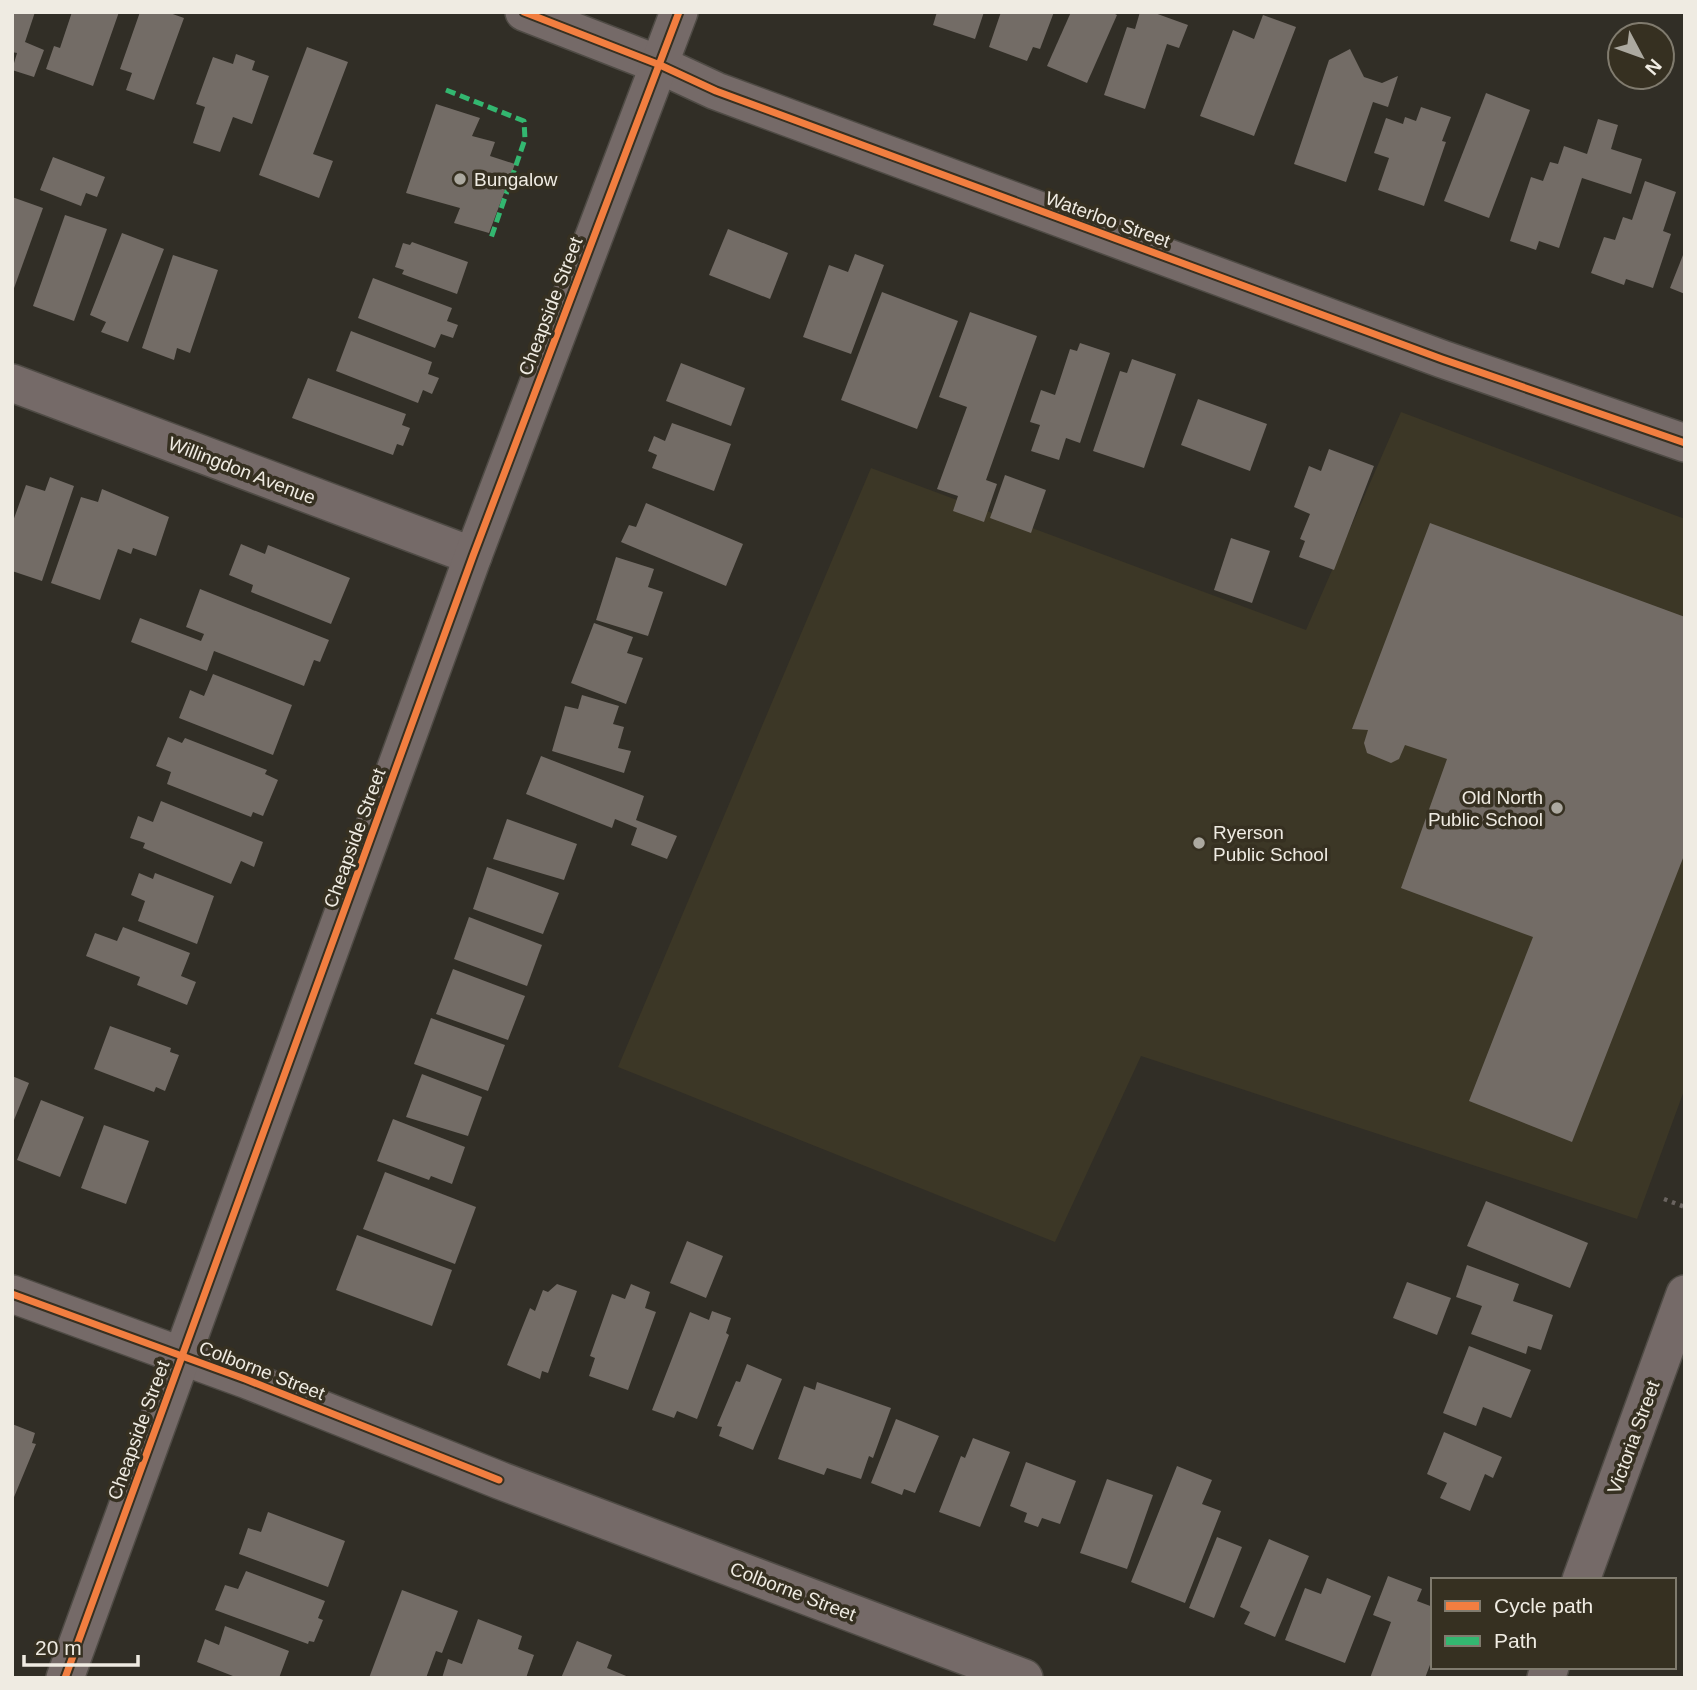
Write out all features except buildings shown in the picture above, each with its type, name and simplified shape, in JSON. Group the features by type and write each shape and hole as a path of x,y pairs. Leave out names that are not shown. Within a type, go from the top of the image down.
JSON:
{"street":[{"name":"Waterloo Street","path":"524,12 660,65 716,91 1442,359 1685,443"},
{"name":"Cheapside Street","path":"65,1678 472,556 679,12"},
{"name":"Willingdon Avenue","path":"12,383 472,556"},
{"name":"Colborne Street","path":"12,1294 244,1379 512,1485 1024,1678"},
{"name":"Victoria Street","path":"1582,1578 1685,1294"}],"path":[{"path":"1664,1199 1685,1207"}],"shaded area":[{"name":"Ryerson Public School","path":"1401,412 1685,519 1685,1088 1637,1219 1141,1056 1055,1242 618,1067 871,468 1306,630"}],"marked path":[{"path":"446,90 524,121 525,139 490,241"}],"cycle path":[{"path":"524,12 660,65 716,91 1442,359 1685,443"},
{"path":"65,1678 473,556 679,12"},
{"path":"12,1294 245,1379 499,1480"}],"place":[{"name":"Bungalow","path":"460,179"},
{"name":"Old North Public School","path":"1557,808"},
{"name":"Ryerson Public School","path":"1199,843"}]}
